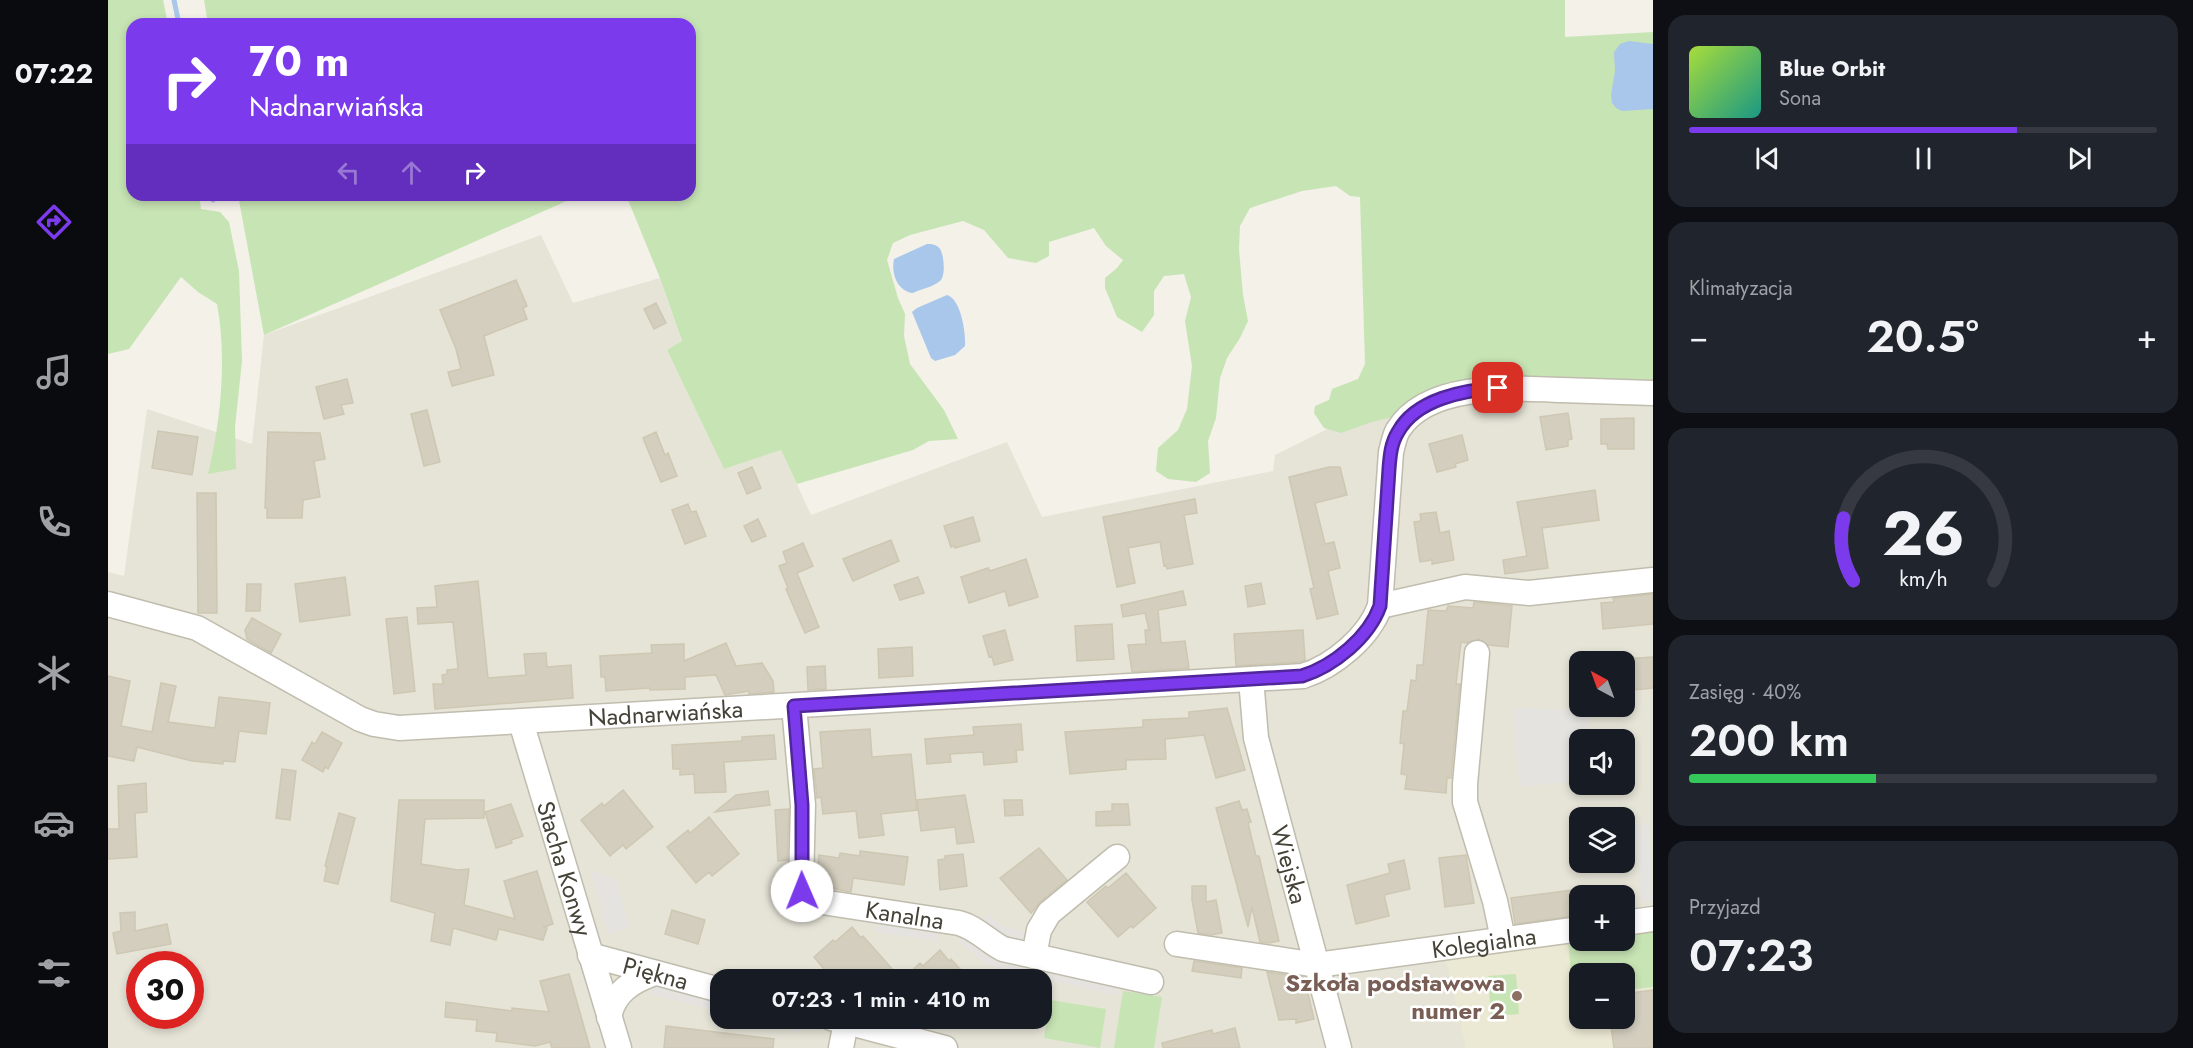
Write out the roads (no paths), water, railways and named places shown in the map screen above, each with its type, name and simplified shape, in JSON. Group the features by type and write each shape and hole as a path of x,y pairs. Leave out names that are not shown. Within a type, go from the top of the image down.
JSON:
{"street":[{"path":"1653,393 1524,388 1482,389 1432,402 1413,415 1398,430 1391,452 1380,606 1465,587 1529,592 1653,580"},
{"name":"Nadnarwiańska","path":"108,604 197,628 360,719 399,728 1302,676 1327,665 1360,637 1374,620 1380,606"},
{"path":"1477,653 1465,802 1495,901 1503,939"},
{"name":"Wiejska","path":"1251,679 1256,738 1339,1048"},
{"name":"Kanalna","path":"794,706 802,805 801,884 802,891 809,900 959,923 974,928 1003,949 1151,982"},
{"name":"Stacha Konwy","path":"521,722 619,1048"},
{"path":"1034,956 1039,930 1049,913 1116,857"},
{"path":"1635,921 1653,919"},
{"name":"Kolegialna","path":"1317,965 1569,930"},
{"path":"1177,944 1317,965"},
{"name":"Piękna","path":"590,955 710,987"},
{"path":"609,1017 615,1001 624,989 636,980 655,973"},
{"path":"839,1029 841,1048"},
{"path":"872,1029 945,1048"}],"water":[{"path":"1629,41 1653,44 1653,109 1622,111 1612,103 1614,52 1620,44"},
{"path":"927,244 935,245 940,249 944,265 942,278 937,283 913,293 907,292 896,281 893,270 894,259"},
{"path":"947,295 952,298 959,309 965,333 965,346 955,355 935,361 931,358 912,312"}],"waterway":[{"path":"174,0 178,18"}],"place":[{"name":"Szkoła podstawowa numer 2","path":"1517,996"}]}
